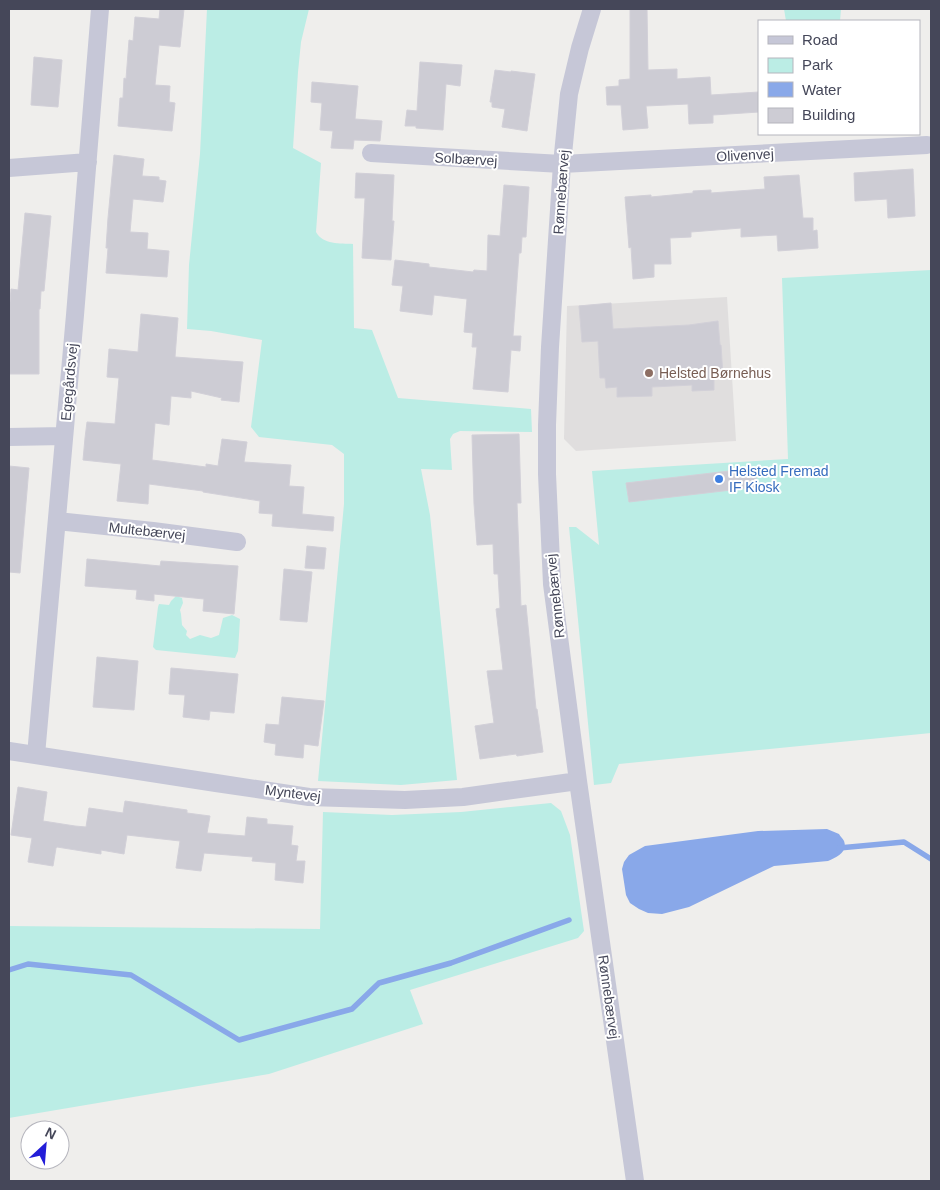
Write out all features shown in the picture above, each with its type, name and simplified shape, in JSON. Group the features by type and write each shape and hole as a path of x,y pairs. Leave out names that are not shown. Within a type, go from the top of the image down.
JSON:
{"street":[{"name":"Egegårdsvej","path":"36,755 100,9"},
{"name":"Rønnebærvej","path":"592,9 580,48 570,94 562,164 550,356 547,474 552,584 635,1181"},
{"name":"Olivenvej","path":"562,164 927,145"},
{"name":"Solbærvej","path":"371,153 562,164"},
{"path":"9,168 88,162"},
{"path":"9,437 64,436"},
{"name":"Multebærvej","path":"57,522 153,531 238,542"},
{"name":"Myntevej","path":"9,751 309,797 405,800 463,797 578,781"}],"shaded area":[{"name":"Helsted Børnehus","path":"727,297 736,441 576,451 564,439 567,306"}],"green space":[{"path":"207,9 309,9 301,42 293,148 321,163 316,232 327,241 353,244 354,328 372,330 398,398 531,409 532,432 460,431 453,434 450,439 452,470 421,469 430,515 457,780 401,785 318,781 344,504 344,454 332,445 259,437 251,427 262,340 211,331 187,329 189,265 200,154"},
{"path":"784,9 841,9 840,20 786,20"},
{"path":"931,270 931,733 619,764 611,783 594,785 569,527 576,527 599,545 592,471 788,459 782,278"},
{"path":"176,596 182,598 183,603 180,610 182,625 190,639 200,635 211,638 219,635 223,618 232,615 240,619 238,651 235,658 156,650 153,647 159,604 169,605"},
{"path":"551,803 561,811 570,835 584,931 578,938 410,990 423,1024 269,1074 9,1118 9,926 320,929 323,812 392,815 461,812"}],"water":[{"path":"827,829 839,834 844,841 843,851 835,858 828,861 774,866 689,907 662,914 648,913 630,903 626,895 622,869 624,862 629,855 645,846 758,831"}],"building":[{"path":"160,9 184,9 180,47 159,45 155,85 170,86 169,102 175,103 172,131 118,126 120,98 123,98 124,78 126,79 129,40 133,41 135,17 159,19"},
{"path":"630,9 647,9 648,70 677,69 677,79 710,77 711,95 758,92 758,112 713,115 713,123 689,124 688,104 646,106 648,128 623,130 621,105 607,105 606,87 619,86 619,80 630,79"},
{"path":"34,57 62,60 58,107 31,105"},
{"path":"420,62 462,65 460,86 446,84 443,130 405,126 407,110 417,111"},
{"path":"495,70 535,74 527,131 502,127 505,109 492,107 492,102 490,102"},
{"path":"312,82 358,86 355,119 382,121 380,141 354,140 353,149 331,148 333,131 320,130 322,103 311,102"},
{"path":"114,155 144,159 142,176 159,177 159,180 166,181 163,202 133,199 130,232 148,233 147,249 169,251 167,277 106,273 108,218"},
{"path":"913,169 915,216 888,218 887,199 855,201 854,173"},
{"path":"356,173 394,175 392,221 394,221 391,260 362,258 365,198 355,198"},
{"path":"799,175 803,218 813,218 813,231 817,230 818,248 778,251 777,235 741,237 741,228 691,232 691,237 670,238 671,264 654,264 654,277 633,279 625,197 651,195 651,197 693,193 693,191 711,190 711,193 765,189 764,177"},
{"path":"504,185 529,187 526,237 522,237 521,253 519,253 513,336 521,336 520,351 511,350 508,392 473,389 477,347 472,347 473,333 464,332 467,299 434,295 432,315 400,311 403,286 392,285 395,260 429,264 429,267 473,272 474,270 487,271 488,235 500,236"},
{"path":"25,213 51,216 44,291 41,291 39,309 39,374 9,374 9,302 11,289 18,290"},
{"name":"Helsted Børnehus","path":"611,303 613,329 689,325 718,321 723,377 714,377 714,390 692,391 692,385 652,387 652,396 617,397 617,387 606,388 605,378 600,378 598,341 582,342 579,306"},
{"path":"141,314 178,318 175,357 243,362 239,402 221,400 222,398 191,391 191,398 171,396 169,425 155,423 152,460 206,467 206,464 218,466 222,439 247,442 244,462 291,465 289,486 304,487 302,514 334,517 333,531 272,526 273,514 259,513 260,501 203,491 149,484 148,504 117,501 121,464 83,460 87,422 115,424 119,378 107,377 109,349 138,352"},
{"path":"519,434 521,503 517,503 521,606 526,605 536,709 543,752 480,759 475,726 494,723 487,671 503,670 496,609 500,608 498,574 494,574 493,544 477,545 472,435"},
{"path":"9,466 29,468 20,573 9,572"},
{"path":"755,468 757,487 629,502 626,483"},
{"path":"307,546 326,548 324,569 305,568"},
{"path":"87,559 160,566 161,561 238,566 234,614 203,611 204,599 154,594 154,601 136,599 137,590 85,586"},
{"path":"284,569 312,572 307,622 280,620"},
{"path":"97,657 138,661 134,710 93,707"},
{"path":"171,668 238,674 234,713 210,711 209,720 183,717 185,695 169,694"},
{"path":"282,697 324,701 318,746 304,744 303,758 275,755 276,744 264,742 266,724 279,725"},
{"path":"18,787 47,792 43,821 75,826 86,827 89,808 123,813 125,801 187,810 187,813 210,816 207,833 245,836 247,817 267,819 267,824 293,826 291,845 298,846 296,861 305,861 303,883 275,880 276,863 252,861 253,857 204,853 201,871 176,868 180,841 127,835 124,854 101,850 101,854 57,847 53,866 28,862 32,838 11,835"}],"waterway":[{"path":"839,848 904,842 931,859"},
{"path":"9,970 28,964 131,975 239,1040 352,1009 379,983 451,963 569,920"}],"place":[{"name":"Helsted Børnehus","path":"649,373"},
{"name":"Helsted Fremad IF Kiosk","path":"719,479"}]}
